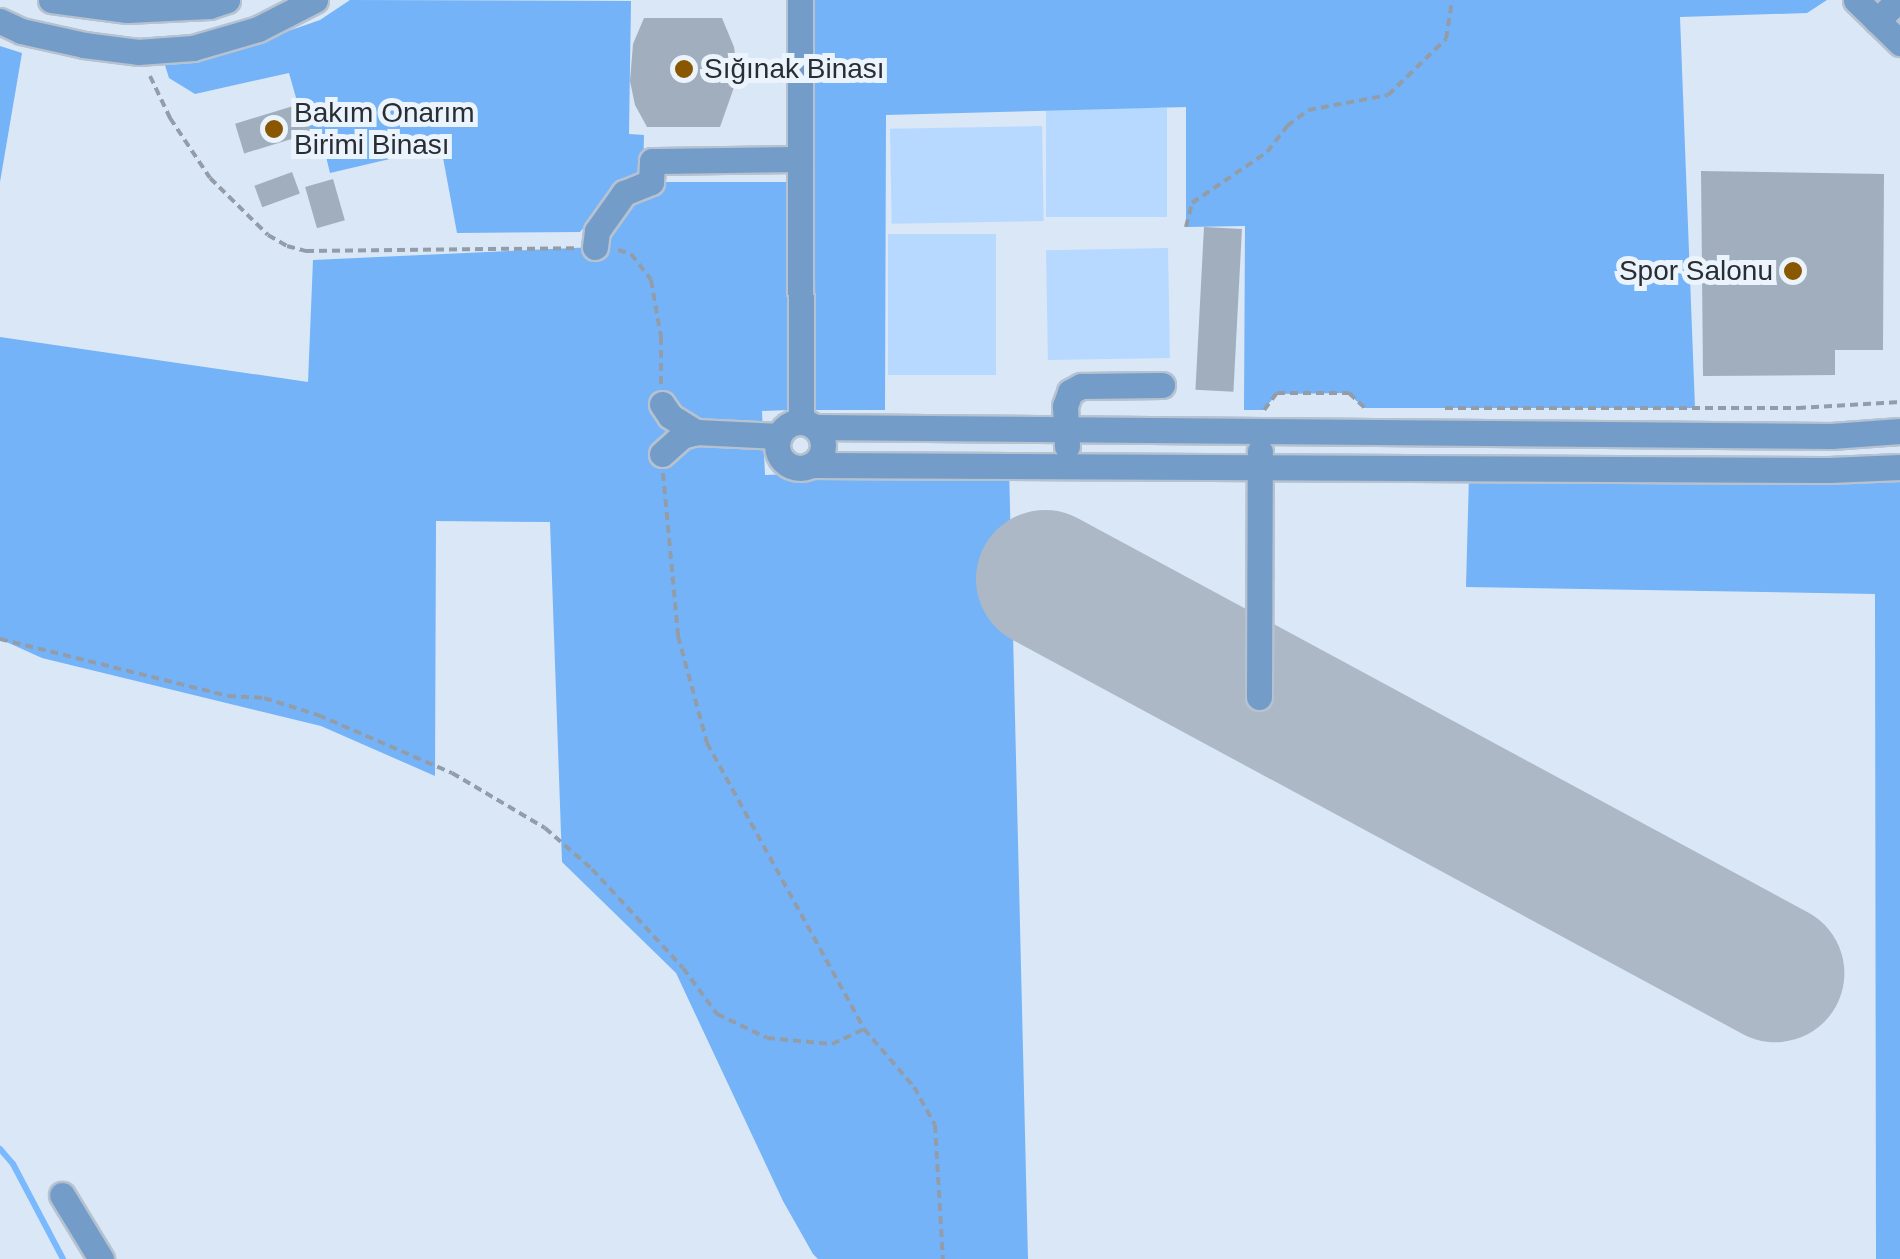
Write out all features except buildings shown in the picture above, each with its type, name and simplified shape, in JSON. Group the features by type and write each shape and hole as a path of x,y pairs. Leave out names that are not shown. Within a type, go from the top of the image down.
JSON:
{"street":[{"path":"51,0 126,10 208,6 227,0"},
{"path":"0,21 21,32 138,52 194,48 258,29 315,0"},
{"path":"800,0 798,428 777,448 784,462 797,468 1900,467"},
{"path":"1856,0 1900,43"},
{"path":"1878,21 1898,0"},
{"path":"595,247 597,231 624,193 651,182 652,161 800,159"},
{"path":"1067,466 1065,406 1070,392 1081,386 1162,385"},
{"path":"662,404 670,416 696,432"},
{"path":"798,428 823,447 811,465"},
{"path":"662,454 682,436 696,432 798,428 1831,436 1900,431"},
{"path":"1258,697 1260,431"},
{"path":"62,1195 101,1259"}],"path":[{"path":"1186,227 1192,202 1267,152 1286,126 1308,110 1388,95 1446,39 1452,0"},
{"path":"138,52 170,118 210,178 268,235 286,246 306,251 595,247 631,254 650,280 660,336 662,404"},
{"path":"662,454 678,636 707,743 864,1029 914,1087 936,1125 943,1259"},
{"path":"0,639 228,696 264,698 318,715 452,774 545,828 592,869 683,968 717,1014 767,1038 832,1044 864,1029"}],"shaded area":[{"path":"350,0 631,1 629,134 644,135 643,178 624,178 580,232 457,233 441,147 330,173 324,148 311,151 289,73 195,94 169,78 163,59 254,43 320,20"},
{"path":"813,0 1827,0 1807,13 1680,17 1695,408 1364,408 1348,393 1277,394 1263,410 1244,410 1245,226 1186,227 1186,107 886,115 885,410 816,410"},
{"path":"0,46 22,53 0,182"},
{"path":"1046,108 1167,108 1167,217 1046,217"},
{"path":"1042,126 1044,221 892,224 890,129"},
{"path":"651,182 792,182 790,410 762,411 765,475 1009,466 1028,1259 818,1259 813,1254 783,1201 676,973 562,862 550,522 436,521 435,776 321,726 42,658 0,639 0,337 308,382 313,260 595,247 602,230"},
{"path":"888,234 996,234 996,375 888,375"},
{"path":"1168,248 1170,358 1048,360 1046,250"},
{"path":"1469,475 1900,480 1900,1259 1876,1259 1875,594 1466,587"}],"waterway":[{"path":"0,1149 13,1164 63,1259"}],"runway":[{"path":"1045,579 1775,973"}],"place":[{"name":"Sığınak Binası","path":"684,69"},
{"name":"Bakım Onarım Birimi Binası","path":"274,129"},
{"name":"Spor Salonu","path":"1793,271"}]}
